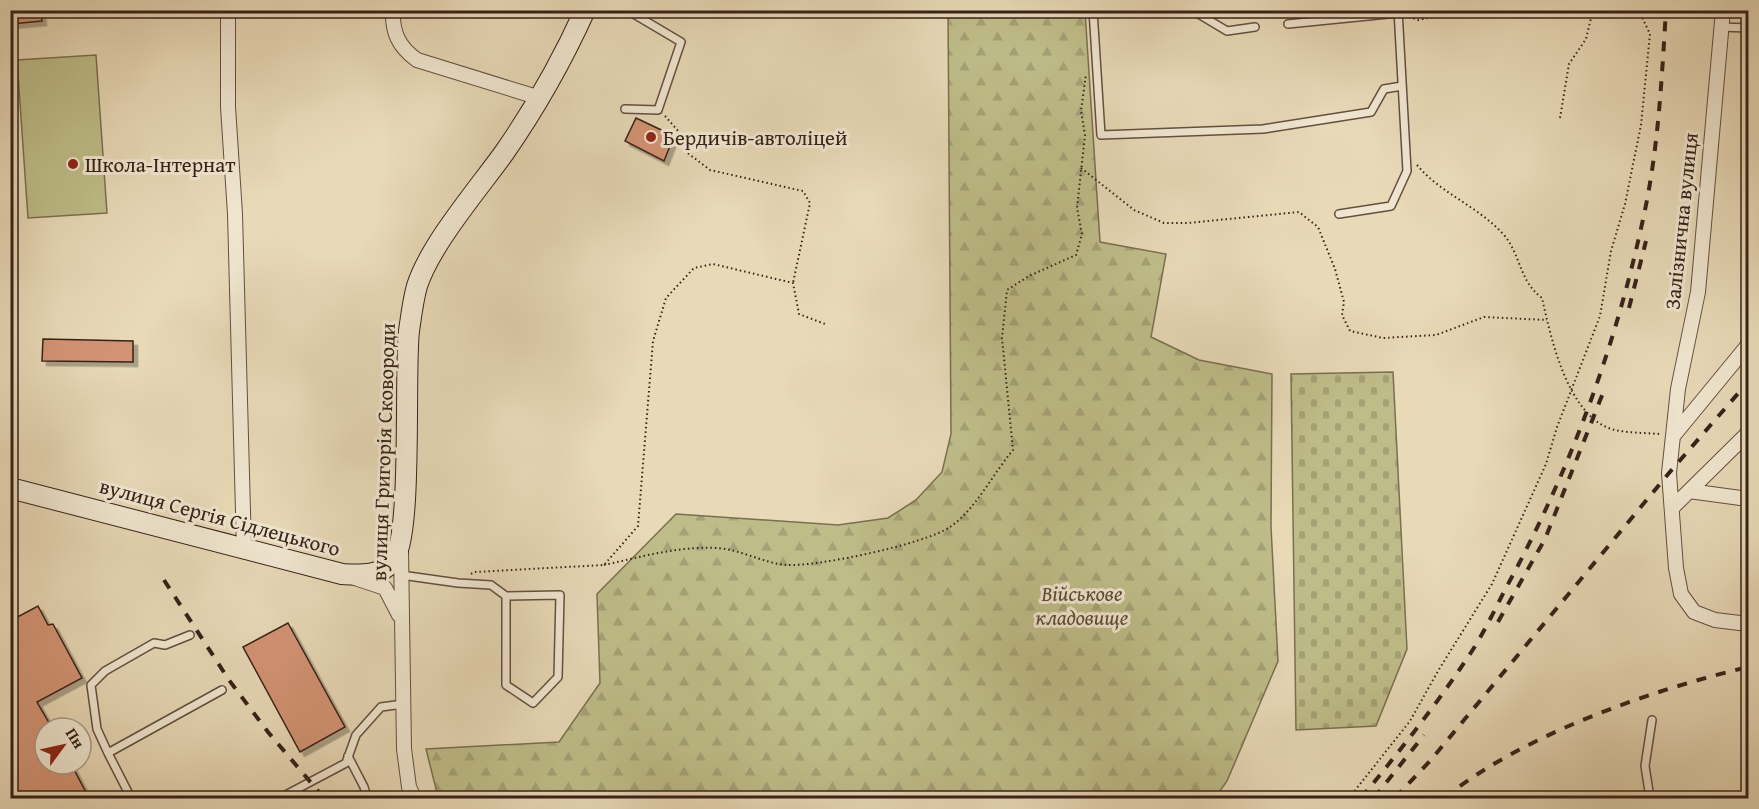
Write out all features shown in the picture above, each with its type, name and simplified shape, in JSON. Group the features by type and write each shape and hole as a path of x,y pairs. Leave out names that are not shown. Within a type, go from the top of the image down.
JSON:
{"main road":[{"name":"вулиця Григорія Сковороди","path":"401,540 406,474 409,331 417,285 440,242 540,98 562,61 585,10"},
{"name":"вулиця Сергія Сідлецького","path":"10,488 342,574 366,575 382,570 395,558 401,540"}],"street":[{"path":"228,10 228,107 235,214 244,549"},
{"path":"393,10 396,38 406,52 417,60 540,98"},
{"name":"Залізнична вулиця","path":"1723,10 1698,292 1678,389 1669,473 1676,568 1681,594 1694,612 1715,620 1749,624"},
{"path":"1674,435 1749,345"},
{"path":"1672,508 1749,433"},
{"path":"1689,491 1749,499"},
{"name":"вулиця Григорія Сковороди","path":"401,540 404,749 409,787 414,798"},
{"path":"342,574 385,588 402,622"}],"lane":[{"path":"625,109 658,110 681,42 627,10"},
{"path":"1106,10 1093,11 1101,135 1263,129 1360,114 1371,112 1384,89 1402,86"},
{"path":"1192,10 1227,31 1255,27"},
{"path":"1288,24 1398,12 1407,171 1391,206 1339,214"},
{"path":"1721,27 1749,28"},
{"path":"401,574 458,583 491,585 506,596 560,595 558,677 533,703 506,685 506,596"},
{"path":"131,798 97,729 91,685 105,671 154,643 165,645 190,635"},
{"path":"108,753 222,690"},
{"path":"280,798 346,763 356,735 381,707 403,704"},
{"path":"1650,798 1646,766 1652,720"},
{"path":"348,756 367,798"}],"path":[{"path":"1398,12 1418,20 1468,10"},
{"path":"1560,118 1569,64 1586,39 1593,10"},
{"path":"1349,798 1410,721 1492,584 1546,464 1557,427 1600,316 1611,251 1625,204 1641,125 1650,34 1640,13 1635,10"},
{"path":"458,583 474,572 604,565 684,548 718,548 786,565 822,562 882,551 948,528 972,507 989,479 1013,450 1002,338 1007,290 1029,276 1076,255 1082,234 1077,208 1085,135 1081,111 1087,73"},
{"path":"658,110 680,133 685,151 710,170 802,191 810,203 793,283 799,314 825,324"},
{"path":"1406,151 1430,182 1472,207 1505,237 1530,289 1542,298 1549,334 1572,393 1594,420 1613,429 1674,435"},
{"path":"1081,168 1134,210 1164,223 1299,212 1318,227 1335,269 1344,302 1342,315 1350,331 1383,338 1436,336 1484,316 1547,320"},
{"path":"604,565 638,526 653,341 666,298 694,268 713,264 793,283"}],"green space":[{"name":"Військове кладовище","path":"948,11 1085,11 1100,242 1166,254 1151,337 1199,360 1272,374 1271,527 1278,661 1227,781 1215,798 441,798 437,793 426,749 559,742 600,683 597,594 676,514 838,525 888,518 916,500 942,472 951,434"},
{"path":"96,55 107,213 28,218 17,60"},
{"path":"1393,372 1407,649 1376,726 1296,730 1291,374"}],"building":[{"path":"11,10 41,10 42,21 11,24"},
{"path":"636,118 674,136 664,161 625,141"},
{"path":"43,339 133,341 133,362 42,361"},
{"path":"38,606 48,625 53,624 82,678 37,702 45,716 33,716 33,776 77,776 89,798 10,798 10,621"},
{"path":"288,623 345,727 300,752 243,647"}],"railway":[{"path":"1361,798 1431,709 1475,646 1553,494 1592,398 1623,300 1647,200 1657,129 1666,10"},
{"path":"1629,308 1646,241"},
{"path":"1395,798 1430,761 1669,473 1748,382"},
{"path":"1498,622 1545,539 1605,388"},
{"path":"164,580 229,680 268,732 324,798"},
{"path":"1444,798 1476,775 1549,735 1629,702 1748,667"},
{"path":"1374,798 1424,735"}],"place":[{"name":"Бердичів-автоліцей","path":"651,137"},
{"name":"Школа-Інтернат","path":"73,164"}]}
